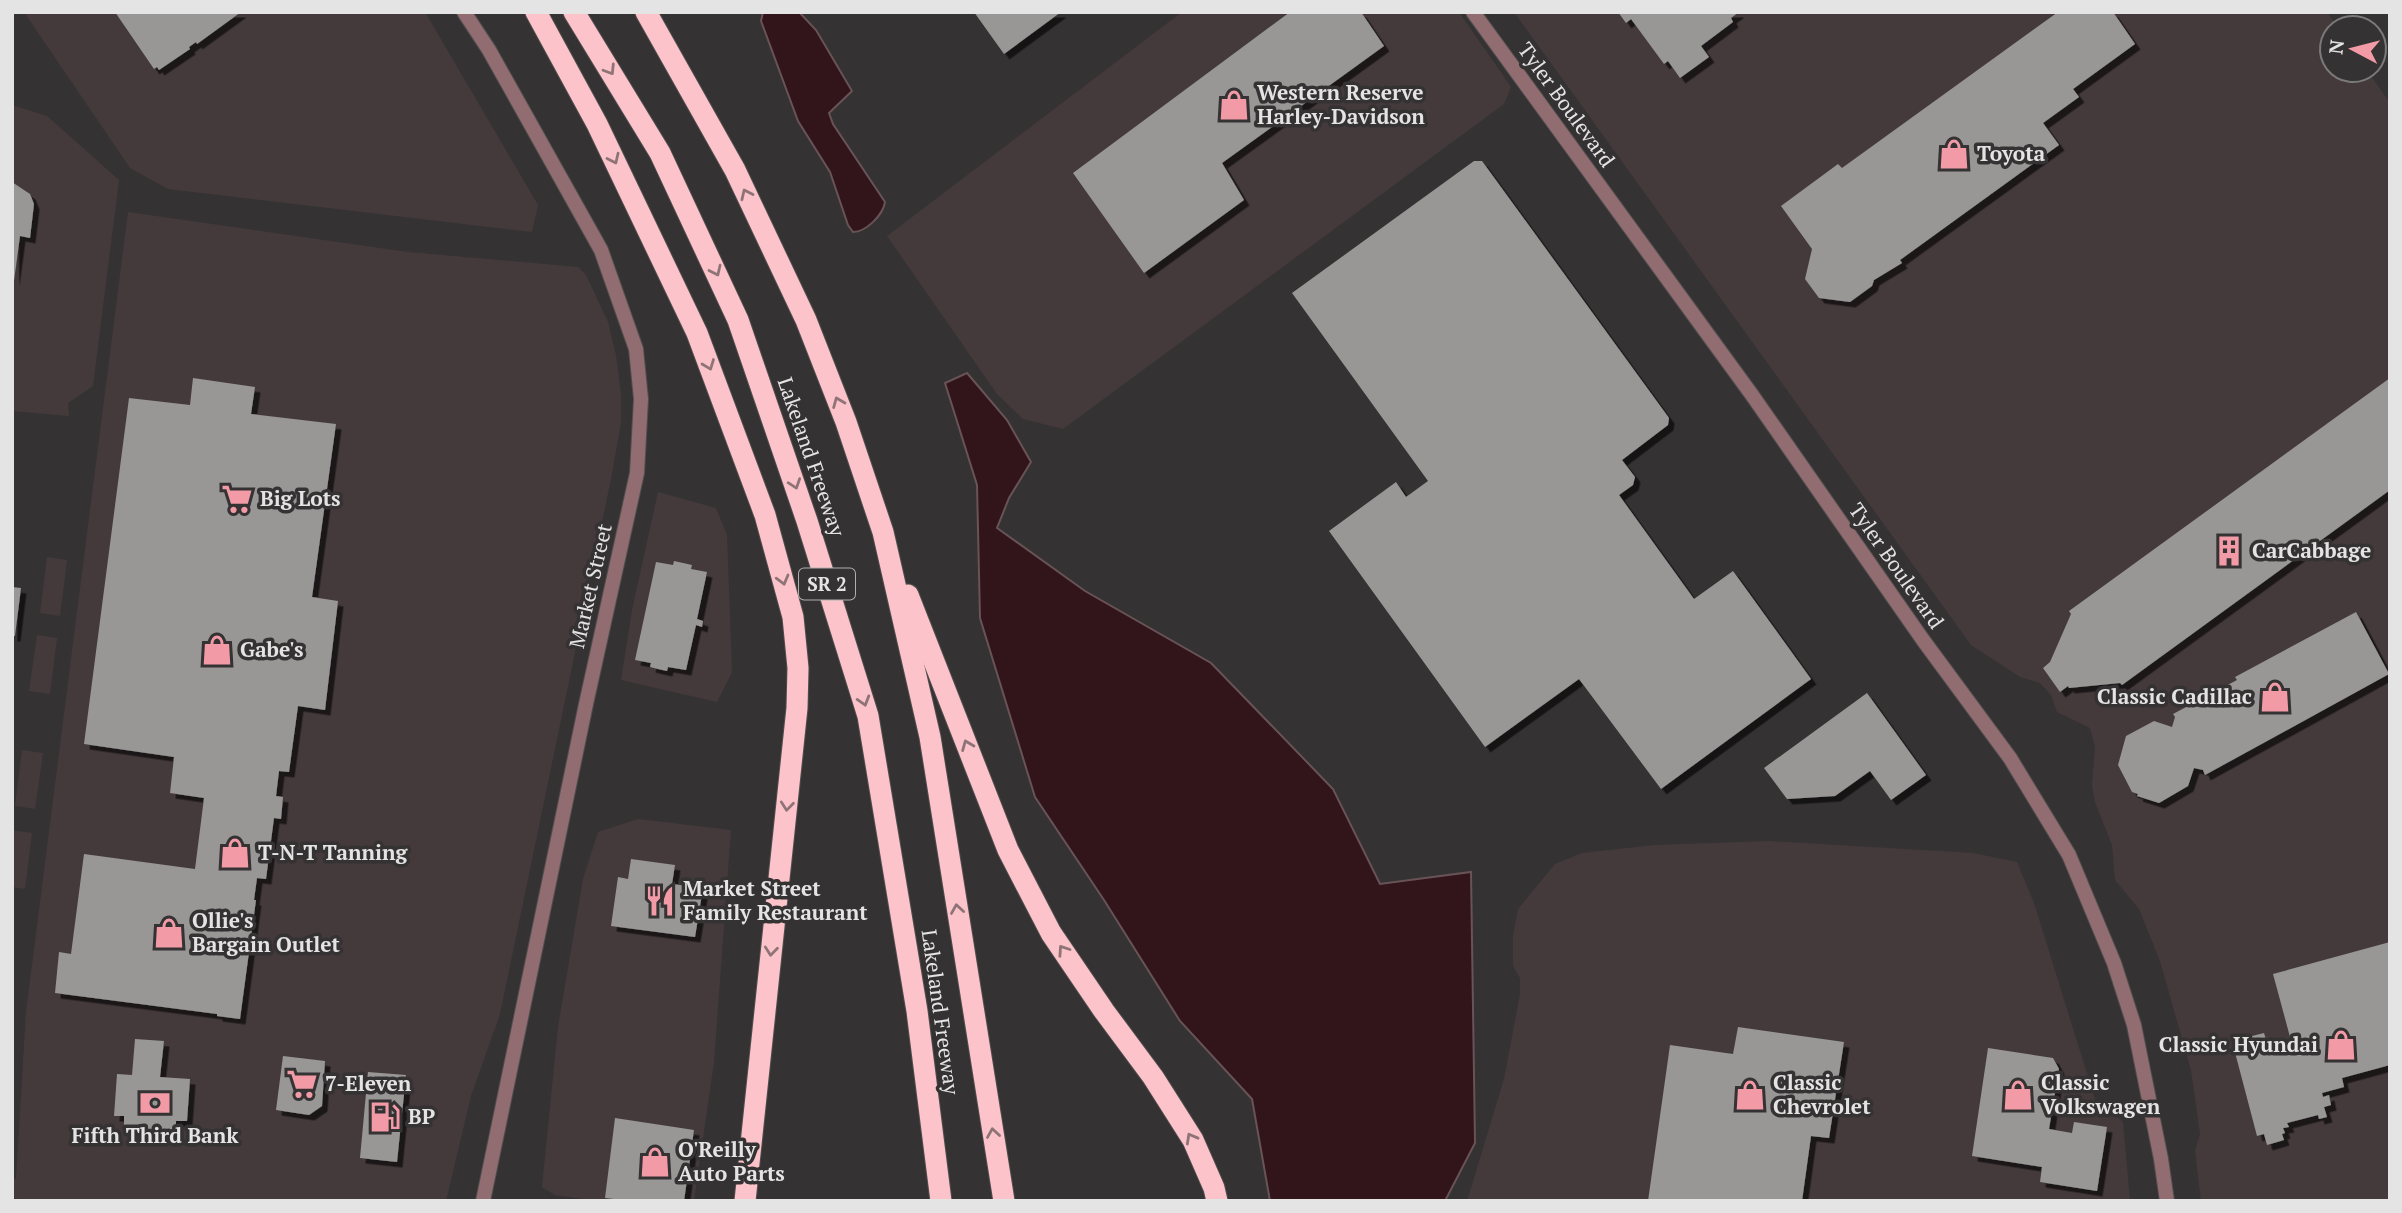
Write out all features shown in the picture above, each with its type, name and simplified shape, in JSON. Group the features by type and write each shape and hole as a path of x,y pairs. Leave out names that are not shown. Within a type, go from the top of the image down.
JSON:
{"highway":[{"path":"536,12 597,124 697,333 765,514 793,617 797,708 745,1201"},
{"name":"Lakeland Freeway","path":"574,12 660,153 738,320 807,521 869,716 917,1012 941,1201"},
{"name":"Lakeland Freeway","path":"646,12 735,170 806,320 846,422 883,532 930,737 1004,1201"},
{"path":"883,532 1008,849 1051,933 1153,1077 1193,1140 1217,1201"}],"street":[{"name":"Market Street","path":"464,12 489,50 601,250 636,349 641,398 637,473 483,1201"},
{"name":"Tyler Boulevard","path":"1472,12 1752,395 1923,640 2010,758 2069,855 2114,963 2133,1025 2167,1201"}],"shaded area":[{"path":"24,12 425,12 538,205 532,232 168,189 130,168"},
{"path":"763,12 799,12 816,30 852,91 829,113 833,124 885,202 877,217 863,229 853,232 848,225 830,172 798,121 761,21"},
{"path":"1182,12 1459,12 1511,87 1504,104 1063,429 1023,419 997,394 887,236"},
{"path":"1514,12 2327,12 2328,14 2318,14 2318,84 2377,84 2390,103 2390,1201 2201,1201 2195,1151 2200,1134 2191,1070 2160,961 2139,909 2115,880 2112,845 2095,802 2092,785 2095,747 2090,728 2057,712 2051,695 2040,683 2020,677 1971,645"},
{"path":"12,105 47,116 119,180 93,386 68,403 69,416 12,411"},
{"path":"128,212 408,252 578,267 586,275 608,322 621,394 621,423 611,479 500,1014 471,1096 446,1201 35,1201 12,1198 12,1181 16,1178 26,1012"},
{"path":"967,373 1007,420 1031,462 1009,498 997,528 1085,591 1211,663 1333,789 1380,884 1471,872 1475,1143 1445,1201 1270,1201 1252,1099 1180,1021 1035,797 980,618 977,485 945,383"},
{"path":"658,492 716,508 727,535 732,672 717,702 621,680 632,610"},
{"path":"47,557 67,560 60,616 40,613"},
{"path":"37,635 57,638 50,694 29,691"},
{"path":"22,750 43,753 35,809 15,806"},
{"path":"638,819 731,830 714,1062 694,1201 598,1201 555,1195 542,1187 558,1027 583,879 598,832"},
{"path":"12,830 32,833 25,889 12,887"},
{"path":"1769,841 1973,853 2017,862 2034,903 2099,1112 2118,1117 2123,1122 2130,1201 1467,1201 1504,1079 1520,994 1520,978 1513,966 1513,936 1518,909 1555,864 1582,853 1655,845"}],"building":[{"path":"115,12 241,12 159,70 157,67 154,69"},
{"path":"974,12 1061,12 1004,54"},
{"name":"Western Reserve Harley-Davidson","path":"1290,12 1361,12 1384,46 1222,163 1244,200 1144,273 1073,173"},
{"path":"1618,12 1739,12 1731,18 1733,22 1701,46 1709,57 1680,78 1668,61 1664,64 1631,19 1626,23"},
{"name":"Toyota","path":"2058,12 2113,12 2135,44 2073,89 2079,97 2043,123 2059,145 1900,260 1902,263 1874,280 1872,286 1850,302 1819,298 1805,279 1812,249 1781,206 1838,164 1842,168"},
{"path":"1474,161 1482,161 1669,418 1668,425 1622,460 1635,477 1633,485 1619,495 1694,599 1733,571 1811,679 1661,789 1579,679 1485,747 1329,531 1396,482 1406,497 1428,481 1292,293"},
{"path":"12,182 30,194 34,204 30,238 20,236 14,281"},
{"path":"193,378 255,387 251,414 336,424 312,597 338,601 325,710 298,706 289,772 279,771 276,796 283,797 281,819 274,818 266,879 257,878 240,1019 55,993 59,952 71,954 84,854 195,869 204,798 170,793 174,757 84,744 129,398 190,405"},
{"name":"CarCabbage","path":"2390,378 2390,490 2122,685 2068,686 2060,692 2043,668 2050,662 2071,614 2069,611"},
{"path":"674,561 692,565 691,569 707,572 697,619 703,621 702,627 696,625 686,670 668,667 667,671 650,667 651,663 635,660 656,562 673,565"},
{"path":"12,587 21,588 15,636 12,636"},
{"name":"Classic Cadillac","path":"2356,612 2389,674 2205,775 2203,770 2194,768 2188,786 2159,803 2132,792 2118,765 2126,736 2154,721 2172,727 2175,717 2173,714 2237,680 2235,677"},
{"path":"1867,693 1926,775 1891,800 1870,771 1835,796 1787,799 1764,768"},
{"path":"631,859 675,865 672,884 703,888 695,937 611,926 618,877 628,879"},
{"name":"Classic Hyundai","path":"2390,942 2390,1065 2342,1078 2344,1087 2322,1093 2323,1097 2329,1095 2331,1105 2324,1107 2327,1117 2319,1119 2318,1115 2287,1123 2289,1127 2283,1128 2284,1140 2267,1145 2264,1134 2257,1136 2232,1041 2264,1033 2269,1049 2276,1048 2277,1052 2293,1048 2273,974"},
{"name":"Classic Chevrolet","path":"1738,1027 1844,1042 1829,1138 1811,1136 1802,1201 1648,1201 1670,1045 1733,1054"},
{"path":"135,1039 164,1041 160,1077 190,1079 187,1121 176,1121 176,1131 158,1130 157,1137 140,1136 141,1129 124,1128 124,1116 114,1116 117,1074 132,1075"},
{"name":"Classic Volkswagen","path":"1988,1048 2053,1058 2059,1069 2049,1129 2072,1133 2074,1122 2107,1127 2097,1191 2040,1182 2042,1167 1972,1156"},
{"path":"283,1056 325,1061 322,1106 309,1115 276,1110"},
{"path":"368,1072 406,1075 397,1162 360,1158"},
{"path":"615,1118 694,1130 684,1201 605,1198"}],"place":[{"name":"Western Reserve Harley-Davidson","path":"1234,105"},
{"name":"Toyota","path":"1954,154"},
{"name":"Big Lots","path":"237,499"},
{"name":"CarCabbage","path":"2229,551"},
{"name":"Gabe's","path":"217,650"},
{"name":"Classic Cadillac","path":"2275,697"},
{"name":"T-N-T Tanning","path":"235,853"},
{"name":"Market Street Family Restaurant","path":"660,901"},
{"name":"Ollie's Bargain Outlet","path":"169,933"},
{"name":"Classic Hyundai","path":"2341,1045"},
{"name":"7-Eleven","path":"302,1084"},
{"name":"Classic Chevrolet","path":"1750,1095"},
{"name":"Classic Volkswagen","path":"2018,1095"},
{"name":"Fifth Third Bank","path":"155,1103"},
{"name":"BP","path":"385,1117"},
{"name":"O'Reilly Auto Parts","path":"655,1162"}]}
